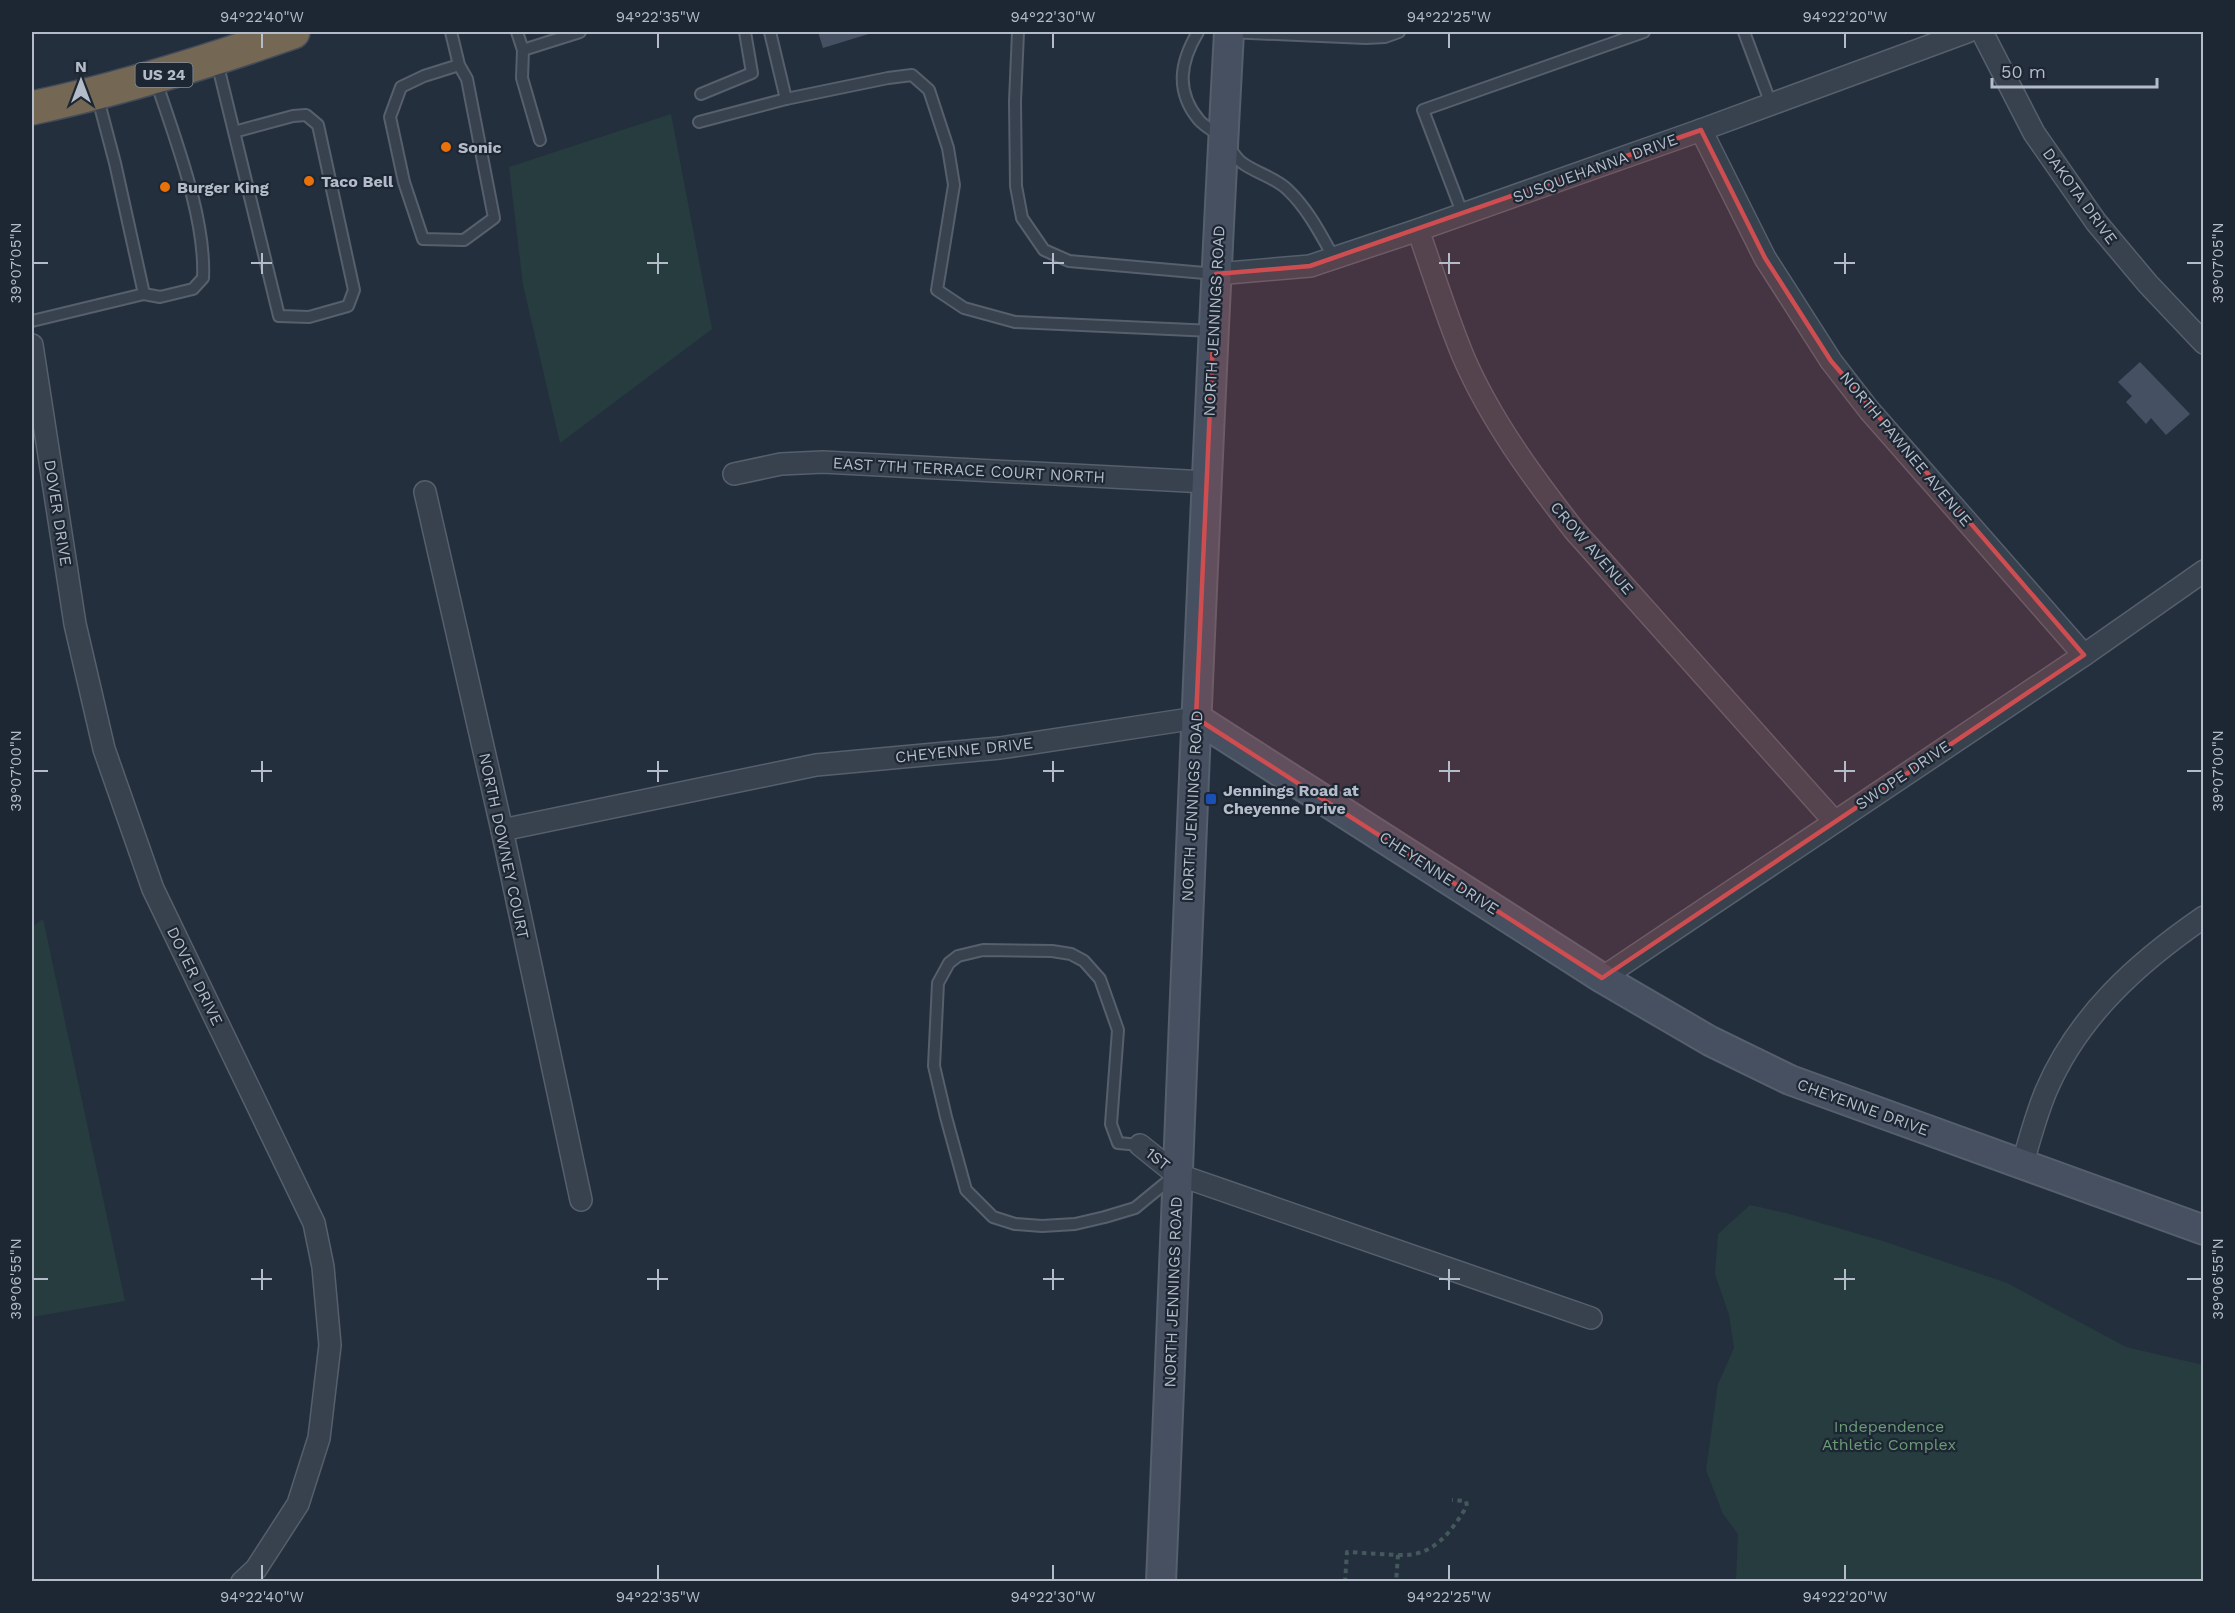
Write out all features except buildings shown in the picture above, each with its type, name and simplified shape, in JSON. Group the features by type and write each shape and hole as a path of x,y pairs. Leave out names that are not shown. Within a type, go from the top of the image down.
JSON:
{"highway":[{"name":"US 24","path":"32,108 97,94 216,59 293,32"}],"street":[{"name":"NORTH JENNINGS ROAD","path":"1161,1581 1206,482 1229,32"},
{"name":"SUSQUEHANNA DRIVE","path":"1216,274 1310,266 1463,215 1967,32"},
{"name":"DAKOTA DRIVE","path":"1982,32 2034,134 2096,222 2148,284 2204,343"},
{"name":"NORTH PAWNEE AVENUE","path":"1701,130 1765,258 1832,361 1869,410 2084,655"},
{"name":"CROW AVENUE","path":"1418,230 1463,356 1494,416 1538,483 1574,530 1834,821"},
{"name":"DOVER DRIVE","path":"32,345 75,624 104,749 153,889 314,1223 324,1267 330,1345 319,1438 298,1504 257,1577"},
{"name":"EAST 7TH TERRACE COURT NORTH","path":"734,474 781,464 824,462 1206,482"},
{"name":"NORTH DOWNEY COURT","path":"425,492 502,830 581,1200"},
{"name":"SWOPE DRIVE","path":"1602,978 2084,655 2204,571"},
{"name":"CHEYENNE DRIVE","path":"502,830 816,765 1000,748 1196,718 1602,978 1710,1041 1790,1080 2022,1166 2204,1230"},
{"path":"2022,1166 2047,1088 2075,1037 2126,976 2204,917"},
{"name":"1ST","path":"1140,1145 1176,1174 1591,1318"}],"lane":[{"path":"451,32 459,65 467,79 494,218 464,240 423,239 404,182 390,117 401,87 424,76 459,65"},
{"path":"517,32 524,50 522,78 540,140"},
{"path":"524,50 580,32"},
{"path":"701,94 752,73 745,32"},
{"path":"770,32 786,99"},
{"path":"1018,32 1015,101 1016,186 1022,218 1044,250 1069,261 1216,274"},
{"path":"1198,32 1187,51 1182,75 1187,100 1200,121 1223,139 1241,162 1288,189 1316,225 1334,258"},
{"path":"1222,32 1295,33 1366,38 1385,37 1399,32"},
{"path":"1463,215 1424,110 1644,32"},
{"path":"1744,32 1771,104"},
{"path":"216,59 279,316 309,317 348,306 354,290 318,125 306,115 293,116 234,132"},
{"path":"699,122 786,99 912,75 929,90 948,148 954,185 938,290 964,308 1015,322 1213,331"},
{"path":"32,321 144,294 160,297 193,289 203,278 204,260 192,193 155,77"},
{"path":"97,94 116,163 144,294"},
{"path":"1140,1145 1118,1143 1111,1124 1118,1030 1100,979 1084,961 1071,954 1052,951 983,950 958,956 949,963 938,983 934,1066 966,1190 993,1217 1015,1224 1042,1226 1075,1224 1105,1218 1135,1208 1176,1174"}],"path":[{"path":"1346,1581 1347,1552 1408,1556 1424,1552 1444,1539 1467,1506 1466,1501 1452,1500"},
{"path":"1396,1581 1398,1555"}],"highlighted area":[{"path":"1701,130 1765,258 1831,361 2084,655 1602,978 1196,718 1216,274 1310,266"}],"green space":[{"path":"671,114 712,329 560,443 523,285 509,167"},
{"path":"43,919 125,1301 32,1317 32,927"},
{"name":"Independence Athletic Complex","path":"1750,1205 1883,1241 2007,1283 2126,1347 2203,1365 2203,1581 1736,1581 1738,1534 1723,1514 1706,1470 1718,1384 1734,1348 1729,1315 1715,1274 1718,1234"}],"place":[{"name":"Sonic","path":"446,147"},
{"name":"Taco Bell","path":"309,181"},
{"name":"Burger King","path":"165,187"},
{"name":"Jennings Road at Cheyenne Drive","path":"1211,799"}]}
